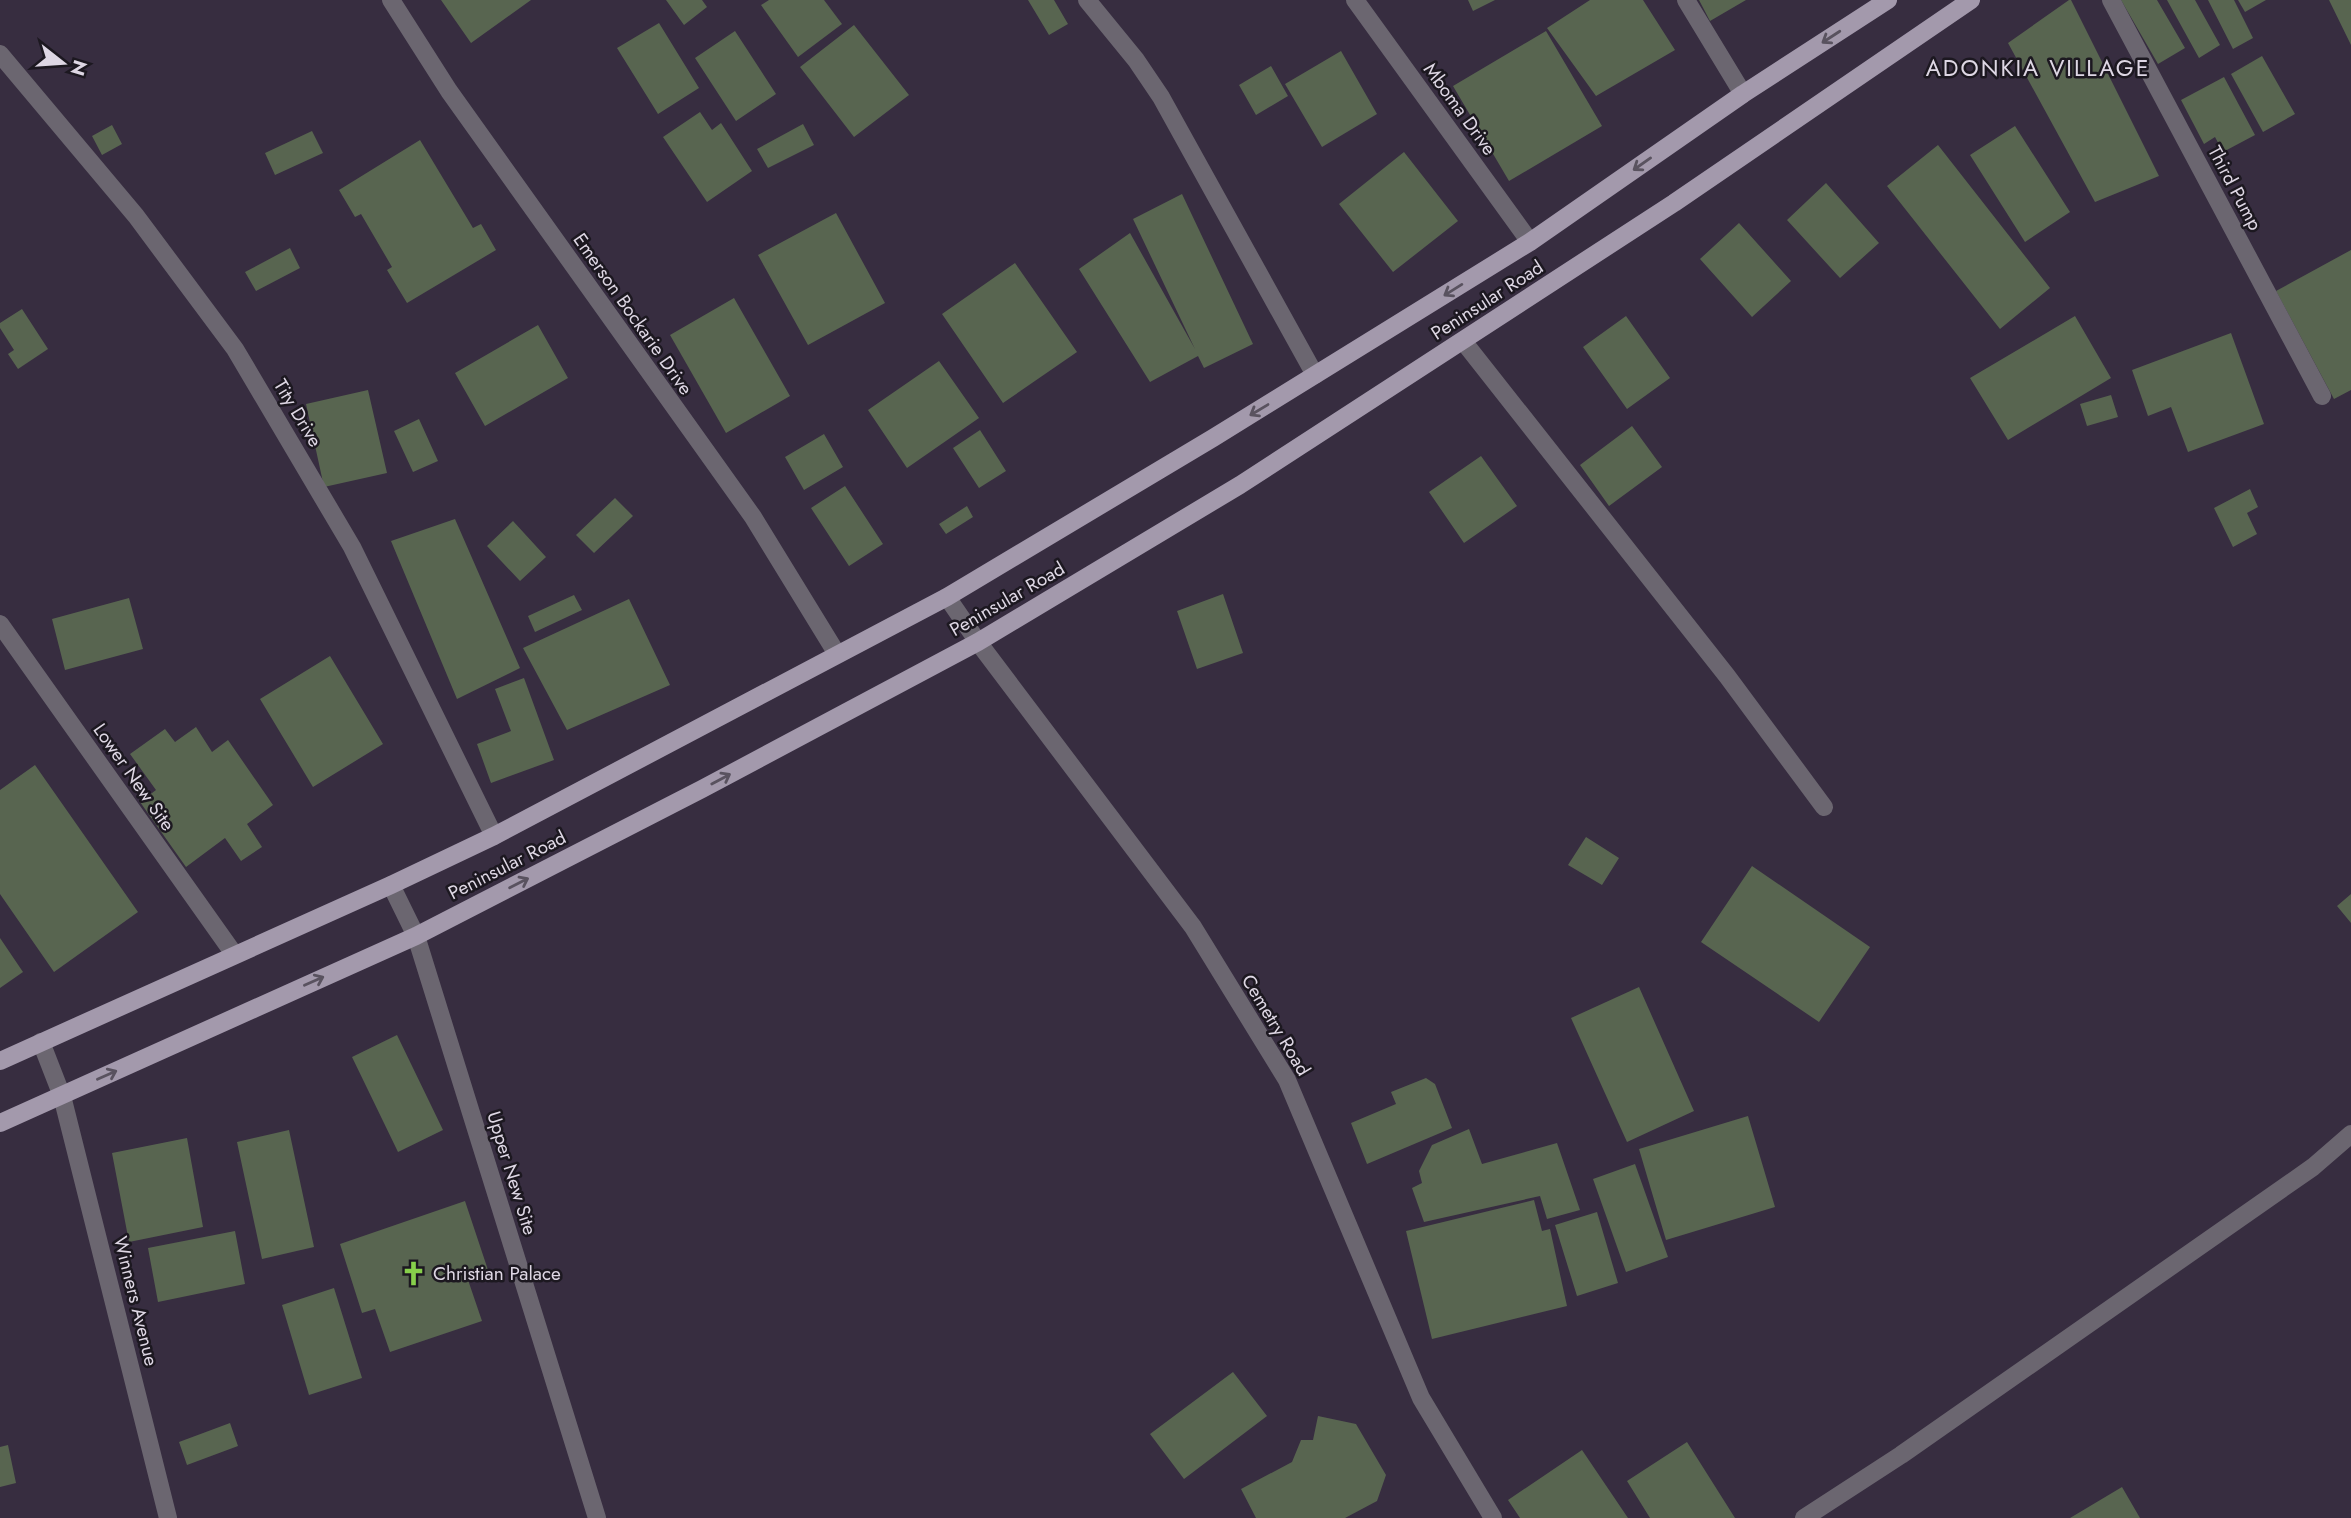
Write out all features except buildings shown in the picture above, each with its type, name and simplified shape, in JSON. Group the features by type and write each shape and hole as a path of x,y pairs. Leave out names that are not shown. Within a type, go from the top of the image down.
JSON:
{"main road":[{"name":"Peninsular Road","path":"0,1061 391,885 494,835 947,597 1530,242 1743,94 1888,0"},
{"name":"Peninsular Road","path":"0,1123 416,936 702,789 978,642 1240,485 1463,341 1674,203 1971,0"}],"street":[{"name":"Emerson Bockarie Drive","path":"391,0 449,91 753,517 837,654"},
{"path":"1087,0 1136,60 1161,97 1315,375"},
{"name":"Mboma Drive","path":"1355,0 1530,242"},
{"path":"1686,0 1743,94"},
{"name":"Third Pump","path":"2111,0 2322,396"},
{"name":"Tity Drive","path":"0,54 136,216 235,349 352,547 494,835"},
{"path":"1463,341 1727,676 1824,807"},
{"name":"Cemetry Road","path":"947,597 1193,927 1287,1080 1421,1398 1493,1518"},
{"name":"Lower New Site","path":"0,624 234,954"},
{"name":"Upper New Site","path":"391,885 416,936 597,1518"},
{"name":"Winners Avenue","path":"41,1042 62,1096 168,1518"},
{"path":"1804,1518 1901,1455 2313,1167 2351,1134"}],"place":[{"name":"Christian Palace","path":"413,1273"}],"district":[{"name":"ADONKIA VILLAGE","path":"2038,68"}]}
